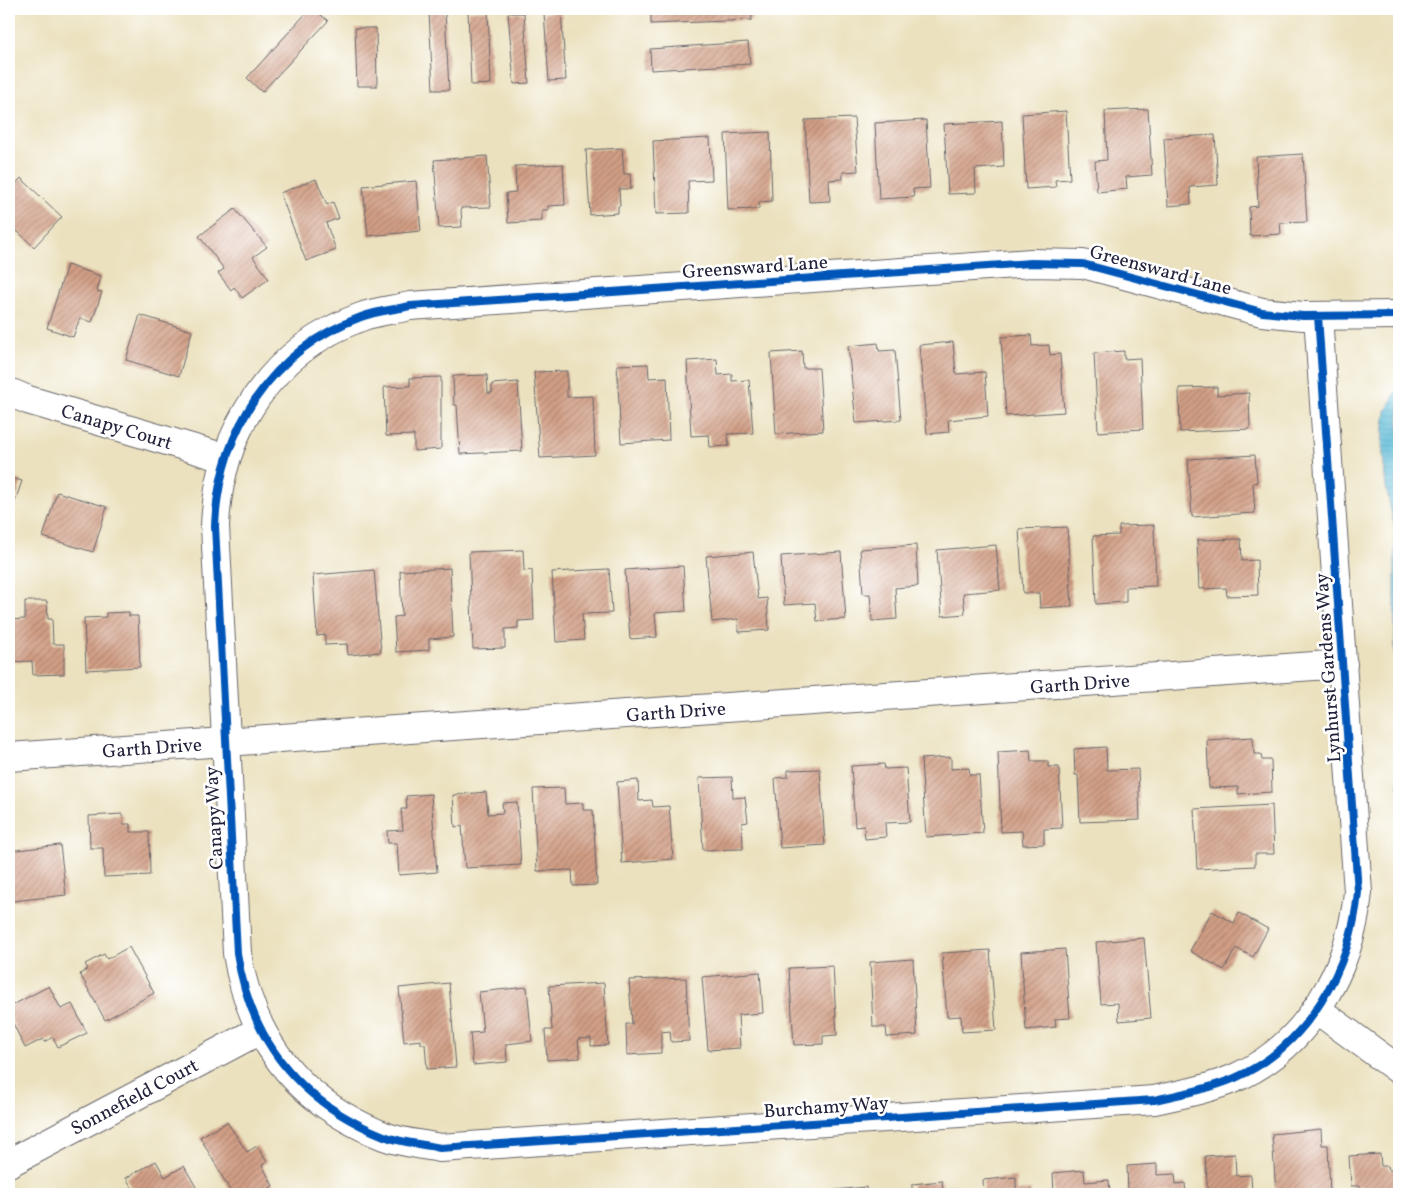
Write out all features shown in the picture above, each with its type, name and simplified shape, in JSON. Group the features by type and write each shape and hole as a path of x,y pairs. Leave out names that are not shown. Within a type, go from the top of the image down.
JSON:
{"street":[{"name":"Greensward Lane","path":"216,509 225,458 236,431 251,404 266,384 294,355 342,325 379,312 410,306 1069,262 1094,266 1262,312 1318,316 1399,315"},
{"name":"Lynhurst Gardens Way","path":"1316,1009 1343,962 1354,924 1358,892 1318,316"},
{"name":"Canapy Court","path":"9,392 28,400 225,458"},
{"name":"Canapy Way","path":"216,509 225,742 237,954 245,994 260,1030 293,1077 319,1100"},
{"name":"Garth Drive","path":"9,757 1343,664"},
{"path":"1316,1009 1399,1070"},
{"name":"Burchamy Way","path":"319,1100 353,1124 386,1137 440,1148 1154,1100 1176,1097 1215,1086 1257,1066 1281,1048 1316,1009"},
{"name":"Sonnefield Court","path":"9,1163 260,1030"}],"water":[{"path":"1399,386 1399,787 1395,680 1395,529 1386,487 1382,444 1386,411"}],"building":[{"path":"310,9 314,9 328,21 262,92 247,78"},
{"path":"651,9 751,9 752,20 651,24"},
{"path":"488,10 491,84 471,85 468,11"},
{"path":"445,11 449,90 433,90 429,12"},
{"path":"561,11 566,80 549,81 544,13"},
{"path":"508,13 524,13 529,83 514,84"},
{"path":"355,28 376,28 377,86 357,86"},
{"path":"748,42 750,64 651,70 650,49"},
{"path":"1148,109 1152,175 1126,177 1127,189 1097,192 1095,161 1107,160 1105,111"},
{"path":"1066,111 1070,179 1055,180 1056,187 1026,189 1022,114"},
{"path":"854,118 858,171 843,172 843,179 829,180 830,201 809,202 805,120"},
{"path":"926,120 930,188 913,189 914,197 879,199 875,123"},
{"path":"1002,121 1004,167 975,169 976,193 948,194 944,124"},
{"path":"770,132 772,201 759,202 759,209 728,210 725,134"},
{"path":"1215,135 1218,185 1190,187 1191,204 1168,206 1164,138"},
{"path":"710,138 712,180 688,181 689,213 656,214 653,141"},
{"path":"622,148 624,174 630,174 631,189 619,189 620,206 618,206 618,213 590,215 586,150"},
{"path":"1303,154 1307,222 1280,223 1281,234 1250,236 1249,207 1258,206 1256,157"},
{"path":"487,156 491,207 461,208 462,227 439,228 434,160"},
{"path":"563,164 565,205 548,206 548,210 542,210 542,221 508,223 506,193 516,192 515,166"},
{"path":"21,178 62,217 34,247 17,231 9,240 9,191"},
{"path":"316,179 327,205 333,202 339,218 326,223 336,250 306,261 280,193"},
{"path":"416,181 421,231 368,236 363,186"},
{"path":"235,209 267,247 253,257 269,279 242,298 234,287 231,290 218,273 224,269 199,236"},
{"path":"67,265 101,276 97,291 102,292 92,322 80,318 73,337 47,328"},
{"path":"140,315 192,331 179,376 126,360"},
{"path":"1031,335 1032,346 1049,345 1050,355 1060,354 1064,412 1006,416 1001,337"},
{"path":"953,342 956,374 985,372 988,416 948,420 949,432 927,434 919,345"},
{"path":"878,343 879,351 895,350 901,420 856,423 848,346"},
{"path":"802,351 803,368 819,368 823,431 776,434 771,353"},
{"path":"1124,351 1124,359 1140,358 1143,429 1098,432 1094,353"},
{"path":"717,359 718,375 732,374 732,381 749,380 753,433 728,434 729,446 710,447 709,435 691,436 687,361"},
{"path":"648,364 649,378 667,377 669,440 621,443 617,365"},
{"path":"567,371 567,397 593,396 595,455 540,458 534,372"},
{"path":"487,375 488,393 492,393 492,384 518,382 522,451 460,454 457,405 454,405 453,376"},
{"path":"441,377 441,449 414,451 414,435 386,436 384,387 410,386 410,378"},
{"path":"1217,387 1217,395 1249,393 1250,429 1180,432 1179,388"},
{"path":"1255,455 1257,482 1253,483 1255,513 1192,517 1188,459"},
{"path":"9,477 22,481 9,519"},
{"path":"57,492 107,507 93,552 43,537"},
{"path":"1154,525 1156,586 1126,587 1126,602 1096,604 1093,536 1119,535 1119,526"},
{"path":"1067,527 1072,606 1040,608 1039,593 1023,593 1019,529"},
{"path":"1241,539 1242,561 1257,560 1258,595 1227,596 1226,588 1199,589 1197,540"},
{"path":"916,545 918,586 895,588 897,619 872,621 870,594 863,594 860,549"},
{"path":"996,545 1000,590 963,593 965,614 942,616 937,550"},
{"path":"523,550 524,571 532,570 534,620 518,621 518,628 505,629 505,648 473,649 469,552"},
{"path":"753,552 758,599 767,598 769,630 739,632 738,619 712,622 706,556"},
{"path":"841,552 846,619 817,621 815,603 784,605 781,556"},
{"path":"683,566 686,611 655,613 657,637 630,639 625,570"},
{"path":"450,568 453,637 429,639 429,650 396,652 394,617 402,616 400,571"},
{"path":"609,569 612,613 582,614 584,640 556,642 552,572"},
{"path":"374,570 381,652 348,655 347,644 325,645 325,635 317,636 313,575"},
{"path":"25,601 47,601 48,619 52,619 53,644 64,644 64,674 33,675 32,661 9,662 9,620 25,619"},
{"path":"129,612 129,616 138,616 140,667 86,670 84,618 106,617 106,613"},
{"path":"1253,737 1254,754 1261,754 1262,760 1271,760 1272,792 1238,794 1238,787 1209,788 1207,740"},
{"path":"1106,747 1107,770 1138,769 1140,820 1080,822 1078,775 1075,775 1074,749"},
{"path":"1030,750 1031,761 1048,761 1048,767 1059,767 1062,828 1044,829 1044,844 1023,845 1022,831 1001,832 998,752"},
{"path":"951,757 951,769 969,768 970,775 979,775 983,833 926,837 921,759"},
{"path":"884,764 885,769 906,768 910,822 885,823 886,837 865,839 864,826 855,827 851,766"},
{"path":"820,769 825,845 780,848 775,778 788,777 788,770"},
{"path":"732,777 733,798 745,797 748,822 742,823 743,849 703,850 699,778"},
{"path":"638,780 639,801 652,800 653,807 669,806 673,859 622,863 617,782"},
{"path":"564,788 565,804 583,803 583,810 593,810 597,885 573,886 572,870 537,871 533,789"},
{"path":"486,792 488,814 503,813 502,803 517,802 521,865 465,868 462,826 455,827 453,795"},
{"path":"431,794 437,872 399,875 397,843 388,843 387,831 403,830 401,809 407,809 406,796"},
{"path":"1272,805 1274,854 1255,854 1255,866 1197,869 1194,809"},
{"path":"122,814 123,824 130,824 130,832 149,832 150,875 104,877 103,848 90,848 89,816"},
{"path":"60,845 66,895 13,901 9,851"},
{"path":"1212,911 1234,923 1239,913 1268,929 1253,957 1236,948 1224,970 1190,951"},
{"path":"1144,938 1151,1018 1119,1021 1118,1003 1101,1004 1096,942"},
{"path":"129,947 154,993 105,1020 80,974 88,969 85,964 104,954 107,959"},
{"path":"1065,949 1070,1018 1055,1019 1056,1027 1026,1030 1021,952"},
{"path":"990,950 996,1030 962,1032 961,1016 947,1017 942,953"},
{"path":"913,959 917,1035 887,1037 886,1027 873,1027 870,962"},
{"path":"833,966 837,1035 823,1036 823,1044 794,1045 789,968"},
{"path":"760,972 763,1013 738,1015 740,1048 708,1050 702,977"},
{"path":"686,978 689,1041 671,1042 670,1031 661,1032 661,1053 627,1055 626,1024 632,1024 629,980"},
{"path":"449,983 456,1067 427,1069 425,1044 421,1044 421,1040 404,1042 399,988"},
{"path":"604,983 608,1045 591,1046 591,1038 578,1039 580,1058 547,1060 545,1030 552,1030 549,986"},
{"path":"49,986 61,1009 72,1004 87,1033 58,1047 53,1037 44,1042 43,1039 25,1048 9,1015 9,1007"},
{"path":"527,987 532,1041 506,1044 507,1062 473,1065 470,1033 483,1032 479,992"},
{"path":"227,1122 247,1152 257,1146 267,1162 262,1165 273,1186 259,1194 232,1194 200,1137"},
{"path":"1321,1129 1322,1145 1328,1145 1330,1194 1276,1194 1272,1134"},
{"path":"1235,1154 1236,1176 1251,1175 1252,1194 1208,1194 1205,1156"},
{"path":"1380,1154 1381,1166 1388,1166 1389,1170 1399,1169 1399,1194 1361,1194 1360,1186 1351,1186 1349,1156"},
{"path":"156,1161 165,1177 184,1166 200,1194 136,1194 126,1178"},
{"path":"1157,1164 1157,1175 1175,1174 1176,1184 1185,1183 1186,1194 1128,1194 1127,1166"},
{"path":"1084,1170 1085,1182 1109,1180 1110,1194 1054,1194 1053,1173"},
{"path":"1016,1177 1016,1191 1031,1190 1031,1194 984,1194 983,1180"},
{"path":"942,1181 943,1190 956,1189 956,1194 912,1194 912,1184"},
{"path":"866,1187 867,1194 835,1194 835,1190"},
{"path":"324,1190 334,1194 322,1194"},
{"path":"788,1191 788,1194 768,1194 768,1193"}],"cycle path":[{"path":"1318,316 1358,892 1354,921 1346,949 1335,976 1321,1001 1304,1025 1284,1046 1261,1064 1235,1078 1215,1085 1154,1100 440,1148 384,1136 354,1122 328,1106 305,1087 285,1066 268,1042 254,1015 244,985 237,953 215,526 219,491 227,458 239,427 256,398 276,373 301,350 329,332 361,317 410,306 1031,263 1083,264 1262,312 1303,316 1399,315"}]}
